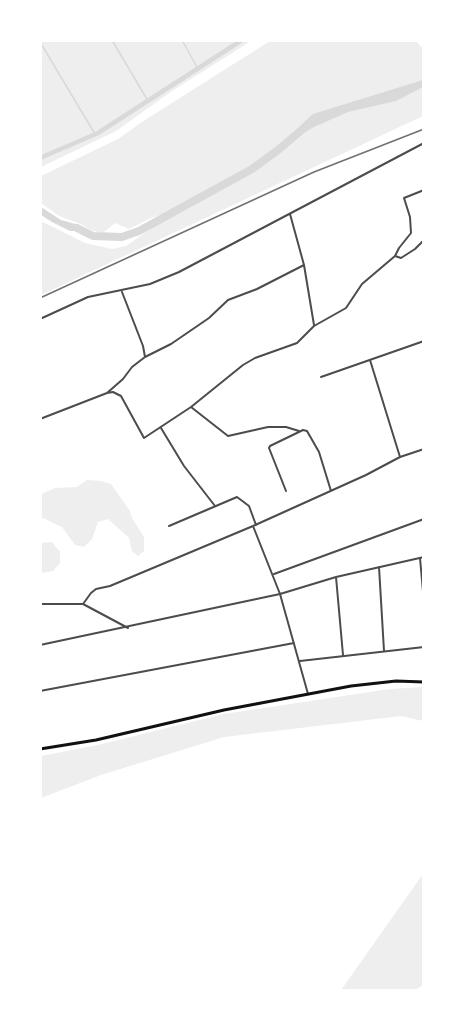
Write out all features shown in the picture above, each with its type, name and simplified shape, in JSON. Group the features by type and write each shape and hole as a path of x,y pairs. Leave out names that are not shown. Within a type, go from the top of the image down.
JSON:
{"main road":[{"path":"40,749 96,740 224,710 308,694 374,683 423,682"}],"street":[{"path":"40,319 88,297 150,284 179,272 423,143"},
{"path":"107,393 117,393 121,396 144,438 161,428 255,357 297,344 314,326 346,308 362,284 395,256 411,233 410,217 404,198 423,190"},
{"path":"290,213 304,265 314,326"},
{"path":"395,256 401,258 415,249 423,240"},
{"path":"40,419 107,393 145,357 171,344 209,318 228,300 257,289 304,265"},
{"path":"122,291 145,357"},
{"path":"321,377 423,341"},
{"path":"370,359 400,457"},
{"path":"191,406 228,436 268,427 286,427 307,431 320,452 331,491"},
{"path":"161,428 184,466 215,506"},
{"path":"286,491 269,448 299,430"},
{"path":"83,604 96,589 110,586 255,526 400,457 423,449"},
{"path":"169,526 229,499 237,497 249,506 280,594 308,694"},
{"path":"273,574 423,519"},
{"path":"40,645 280,594 336,577 422,557 423,603"},
{"path":"379,567 384,651"},
{"path":"336,577 343,655"},
{"path":"40,604 83,604 128,628"},
{"path":"40,691 294,643"},
{"path":"300,661 423,647"}],"shaded area":[{"path":"40,41 251,41 172,91 116,131 41,167"},
{"path":"270,41 416,41 423,49 423,116 41,295 41,221 85,243 112,249 126,246 171,215 164,214 151,218 129,229 115,223 103,233 90,230 59,216 41,203 41,176 118,139"},
{"path":"423,80 423,87 396,101 348,112 294,138 303,123 313,114"},
{"path":"41,207 61,220 79,225 84,231 70,231 52,222 41,215"},
{"path":"87,480 111,484 130,511 144,537 144,551 138,556 132,551 129,538 108,519 98,522 92,539 84,547 75,545 62,527 43,518 41,521 41,494 55,488 77,487"},
{"path":"52,542 60,552 60,563 53,571 41,573 41,543"},
{"path":"423,687 423,721 401,716 224,737 101,775 41,798 41,756 98,745 224,714 390,689"},
{"path":"423,874 423,985 415,990 341,990"}],"waterway":[{"path":"112,40 148,101"},
{"path":"182,40 198,69"},
{"path":"40,158 98,133 242,40"},
{"path":"40,42 95,134"},
{"path":"77,228 93,236 122,237 139,231 252,169 304,128"}],"railway":[{"path":"40,298 314,172 424,129"}]}
